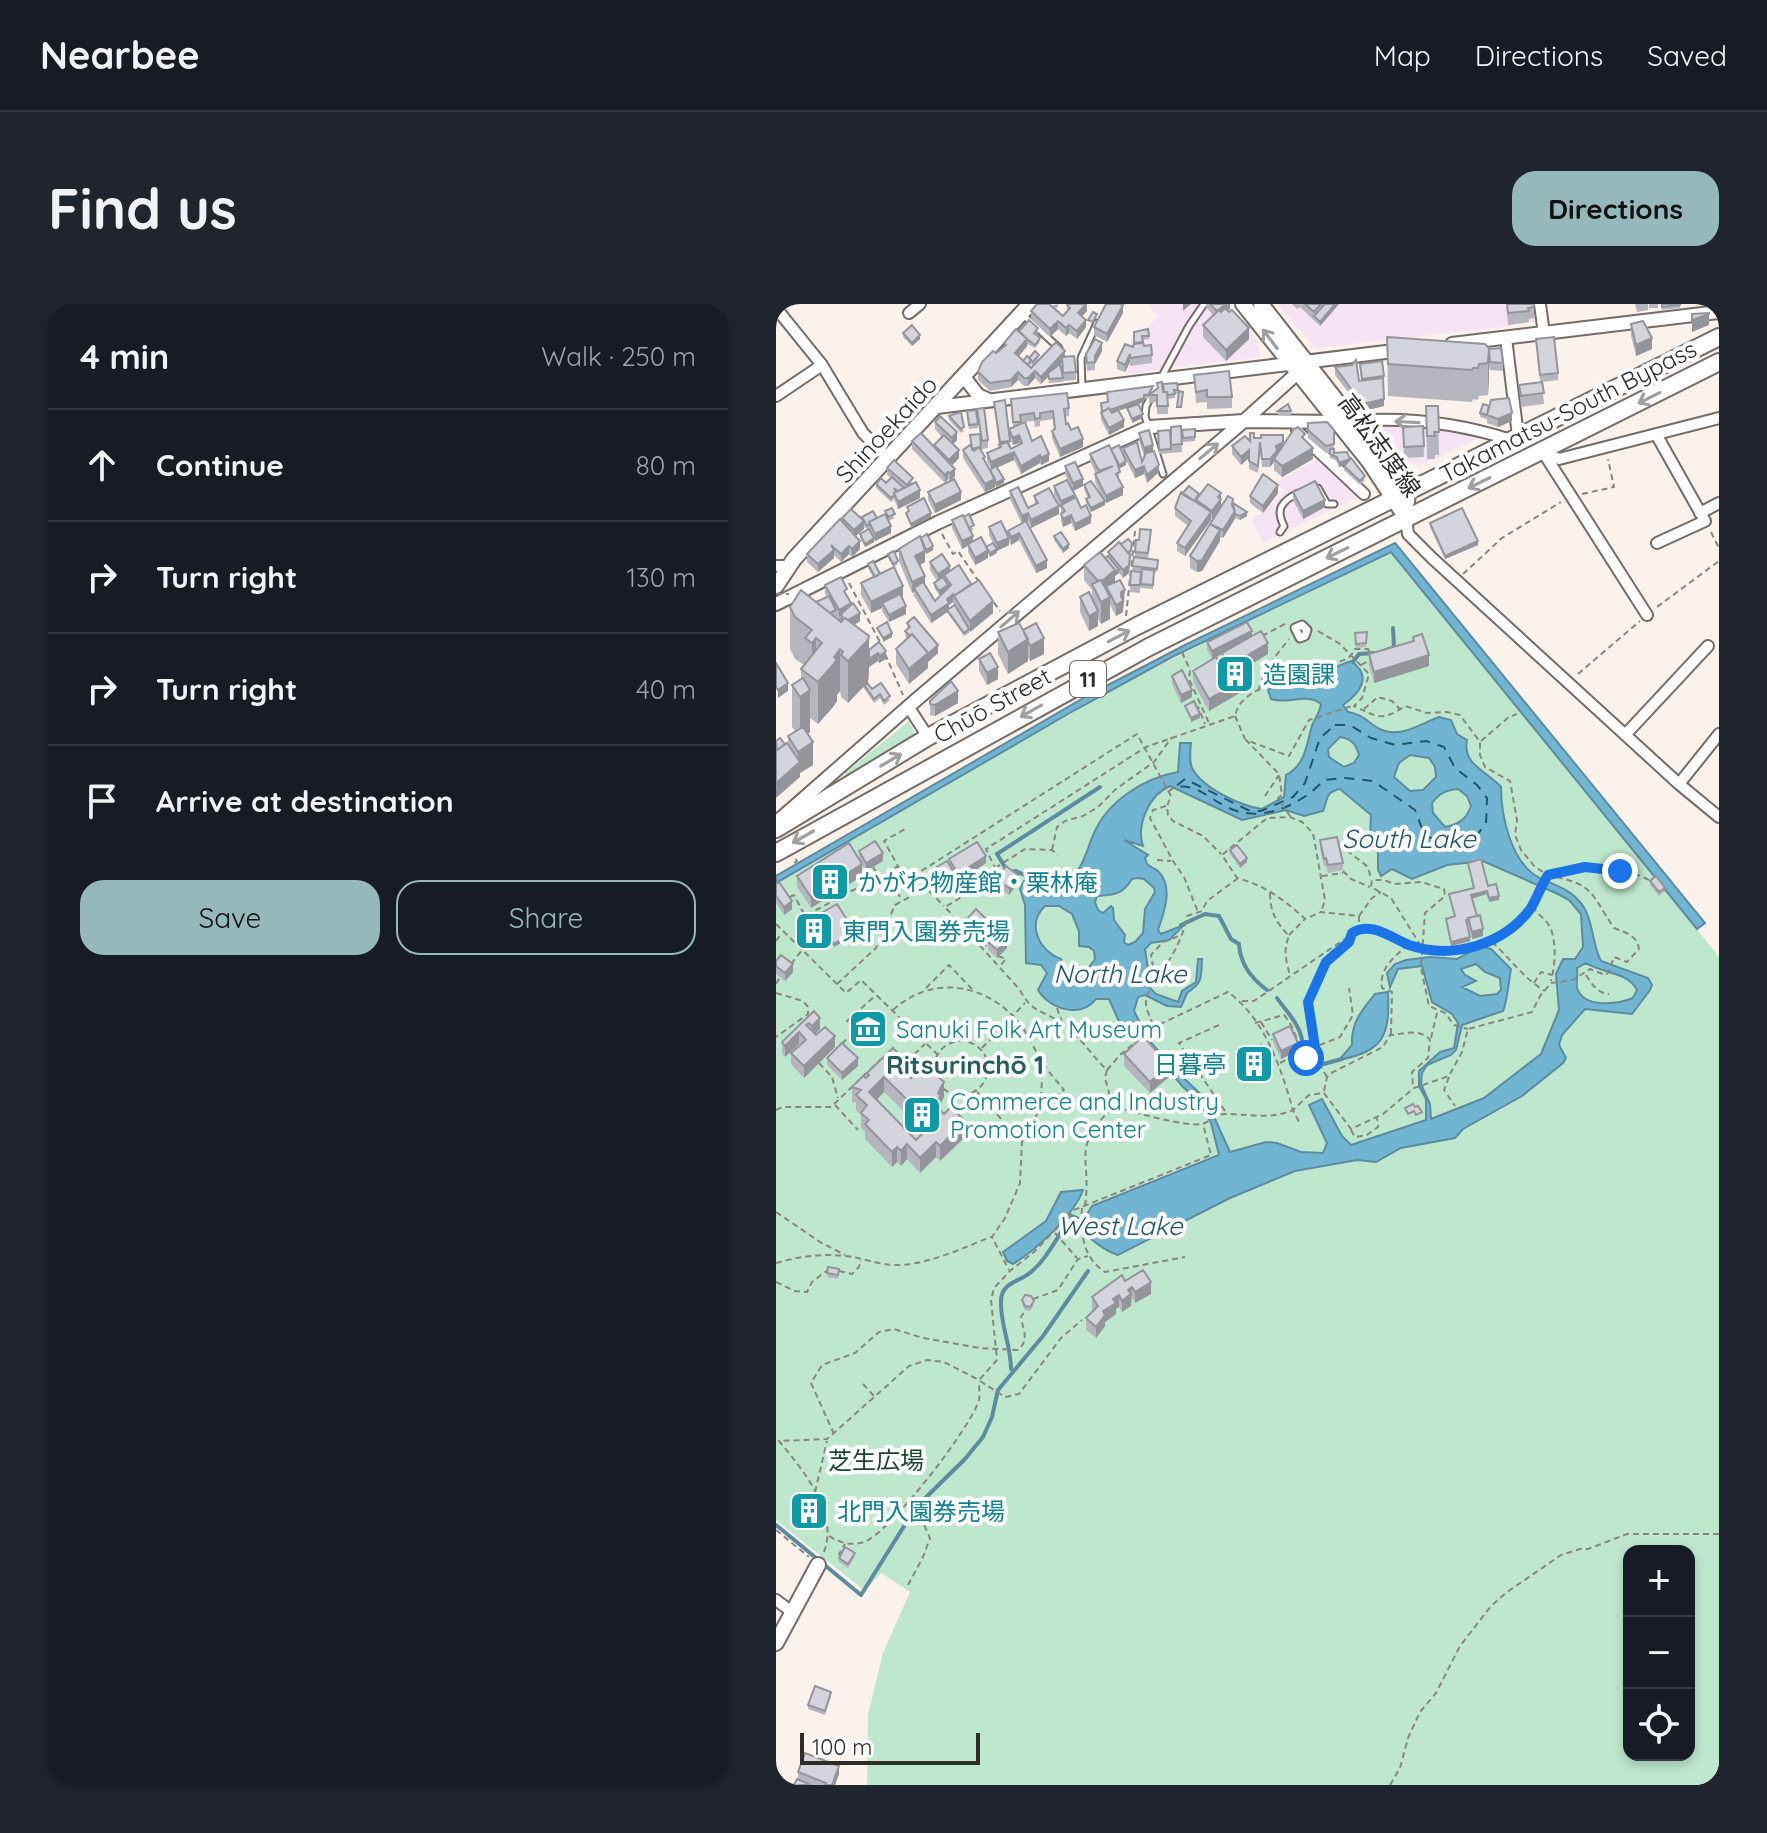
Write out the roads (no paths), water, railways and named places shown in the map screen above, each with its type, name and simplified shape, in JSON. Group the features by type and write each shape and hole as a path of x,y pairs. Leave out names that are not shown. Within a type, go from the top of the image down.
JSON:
{"highway":[{"name":"Takamatsu-South Bypass","path":"1402,496 1719,337"},
{"name":"Takamatsu-South Bypass","path":"1406,518 1719,362"},
{"name":"Chūō Street","path":"776,826 928,737 1160,614 1402,496"},
{"name":"Chūō Street","path":"776,853 1084,681 1406,518"}],"main road":[{"name":"高松志度線","path":"1243,304 1298,367 1354,421 1402,496 1406,518"},
{"name":"高松志度線","path":"1261,304 1298,367 1337,422 1402,496"},
{"name":"Shinoekaido","path":"782,590 782,566 889,459 1026,309"},
{"path":"776,1643 820,1560"}],"street":[{"path":"909,313 920,304"},
{"path":"1540,304 1544,334"},
{"path":"776,308 780,321 822,365 863,433 889,459"},
{"path":"1432,347 1719,312"},
{"path":"1354,421 1438,423 1514,438 1506,338"},
{"path":"937,407 1162,378 1298,367 1417,348"},
{"path":"776,396 822,365"},
{"path":"776,826 906,700 1244,421 1298,367"},
{"path":"964,377 978,395 989,400"},
{"path":"1543,452 1559,459 1719,418"},
{"path":"776,604 937,523 1149,427 1244,421 1337,422"},
{"path":"1287,421 1364,494"},
{"path":"1656,434 1702,517"},
{"path":"1543,452 1647,615"},
{"path":"1657,543 1702,517 1719,503"},
{"path":"1406,518 1408,534 1625,735 1719,817"},
{"path":"1296,634 1300,638 1305,636 1307,630"},
{"path":"1625,735 1708,646"},
{"path":"906,700 928,737"},
{"path":"1679,784 1719,734"},
{"path":"776,1600 792,1612"}],"lane":[{"path":"1163,474 1146,406 1204,304"},
{"path":"1026,309 1065,354"},
{"path":"1082,388 1081,358 1101,314"},
{"path":"1312,487 1318,488 1327,504 1334,504"},
{"path":"1280,532 1284,526 1278,516 1280,507 1287,499 1302,492"}],"water":[{"path":"1395,543 1705,923 1697,929 1391,552 1172,657 776,883 776,876 1087,696"},
{"path":"1351,661 1361,673 1362,684 1343,705 1348,712 1359,715 1382,730 1404,731 1439,717 1451,720 1457,734 1467,740 1466,749 1472,762 1501,787 1509,837 1521,861 1538,877 1566,890 1580,902 1588,916 1601,961 1648,978 1652,985 1632,1014 1585,1009 1562,1035 1559,1045 1566,1058 1563,1063 1522,1096 1463,1129 1455,1138 1401,1148 1376,1162 1357,1160 1295,1171 1230,1198 1118,1255 1099,1245 1083,1230 1084,1219 1092,1206 1219,1155 1211,1123 1199,1101 1183,1087 1138,1034 1130,1035 1121,1026 1109,999 1096,999 1082,1009 1074,1010 1057,1006 1043,997 1038,990 1047,973 1041,965 1026,963 1025,905 1020,889 1024,881 1031,878 1054,886 1074,875 1082,864 1100,821 1118,801 1152,780 1178,772 1180,743 1191,743 1192,768 1204,782 1223,795 1262,809 1284,797 1286,775 1304,755 1321,704 1309,699 1271,699 1268,690","holes":["1340,737 1353,743 1359,755 1354,763 1344,767 1329,757 1328,749","1410,755 1429,758 1435,767 1436,777 1423,790 1410,791 1394,777 1399,763","1170,786 1242,820 1286,810 1304,816 1323,811 1329,794 1340,789 1371,815 1370,835 1378,853 1381,876 1392,869 1412,879 1447,865 1483,861 1569,900 1581,914 1583,947 1575,959 1563,959 1556,974 1559,1010 1541,1054 1484,1098 1431,1119 1430,1104 1421,1084 1422,1073 1427,1065 1456,1050 1462,1025 1503,1011 1511,969 1491,949 1481,946 1457,959 1430,957 1406,960 1395,964 1387,973 1390,987 1398,969 1422,966 1432,1002 1452,1014 1458,1023 1454,1048 1440,1052 1419,1071 1419,1086 1426,1099 1426,1120 1351,1145 1342,1136 1322,1099 1309,1105 1327,1143 1323,1153 1301,1152 1266,1142 1230,1152 1206,1099 1148,1039 1134,1011 1138,997 1145,995 1167,1006 1181,1007 1187,993 1199,983 1201,976 1202,959 1198,959 1196,982 1182,991 1178,1002 1156,994 1148,986 1145,949 1151,943 1169,940 1184,925 1161,934 1158,930 1166,900 1166,884 1158,871 1147,864 1145,858 1148,855 1124,840 1143,846 1143,820 1156,796","1458,789 1467,796 1471,806 1461,821 1445,827 1433,813 1432,803 1449,790","1137,878 1144,879 1155,892 1145,909 1143,933 1128,945 1114,920 1113,908 1111,906 1103,913 1095,902 1097,896 1117,893 1132,879","1045,906 1059,906 1072,914 1079,931 1079,946 1094,951 1095,959 1087,970 1071,972 1061,959 1047,950 1038,936 1036,921","1586,963 1627,979 1637,990 1633,998 1602,1003 1587,999 1577,988 1577,968","1476,964 1500,978 1501,990 1497,994 1480,996 1462,987 1476,981 1461,969"]},
{"path":"1388,992 1388,1020 1381,1039 1366,1052 1339,1060 1352,1045 1355,1024 1365,1006 1375,994"},
{"path":"1083,1190 1072,1210 1043,1241 1013,1264 1007,1261 1003,1252 1046,1221 1061,1192"}],"waterway":[{"path":"1386,650 1394,647 1393,628"},
{"path":"1353,662 1359,654 1374,653"},
{"path":"1031,878 1016,871 1008,872 997,854 1100,787"},
{"path":"1181,925 1205,914 1219,916 1231,939 1239,944 1248,970 1267,990"},
{"path":"1277,998 1293,1019 1304,1048 1313,1061 1320,1065 1342,1059"},
{"name":"West Lake","path":"1011,1369 1002,1318 1004,1290 1037,1266 1072,1216 1077,1218"},
{"path":"776,1525 861,1595 916,1507 983,1437 992,1417 998,1390 1043,1336 1088,1271"}],"place":[{"name":"造園課","path":"1235,674"},
{"name":"かがわ物産館・栗林庵","path":"830,882"},
{"name":"東門入園券売場","path":"814,931"},
{"name":"Sanuki Folk Art Museum","path":"868,1029"},
{"name":"日暮亭","path":"1254,1064"},
{"name":"Commerce and Industry Promotion Center","path":"922,1115"},
{"name":"北門入園券売場","path":"809,1511"}],"district":[{"name":"Ritsurinchō 1","path":"965,1064"}],"water label":[{"name":"South Lake","path":"1409,838"},
{"name":"North Lake","path":"1120,973"}],"park label":[{"name":"芝生広場","path":"876,1460"}]}
